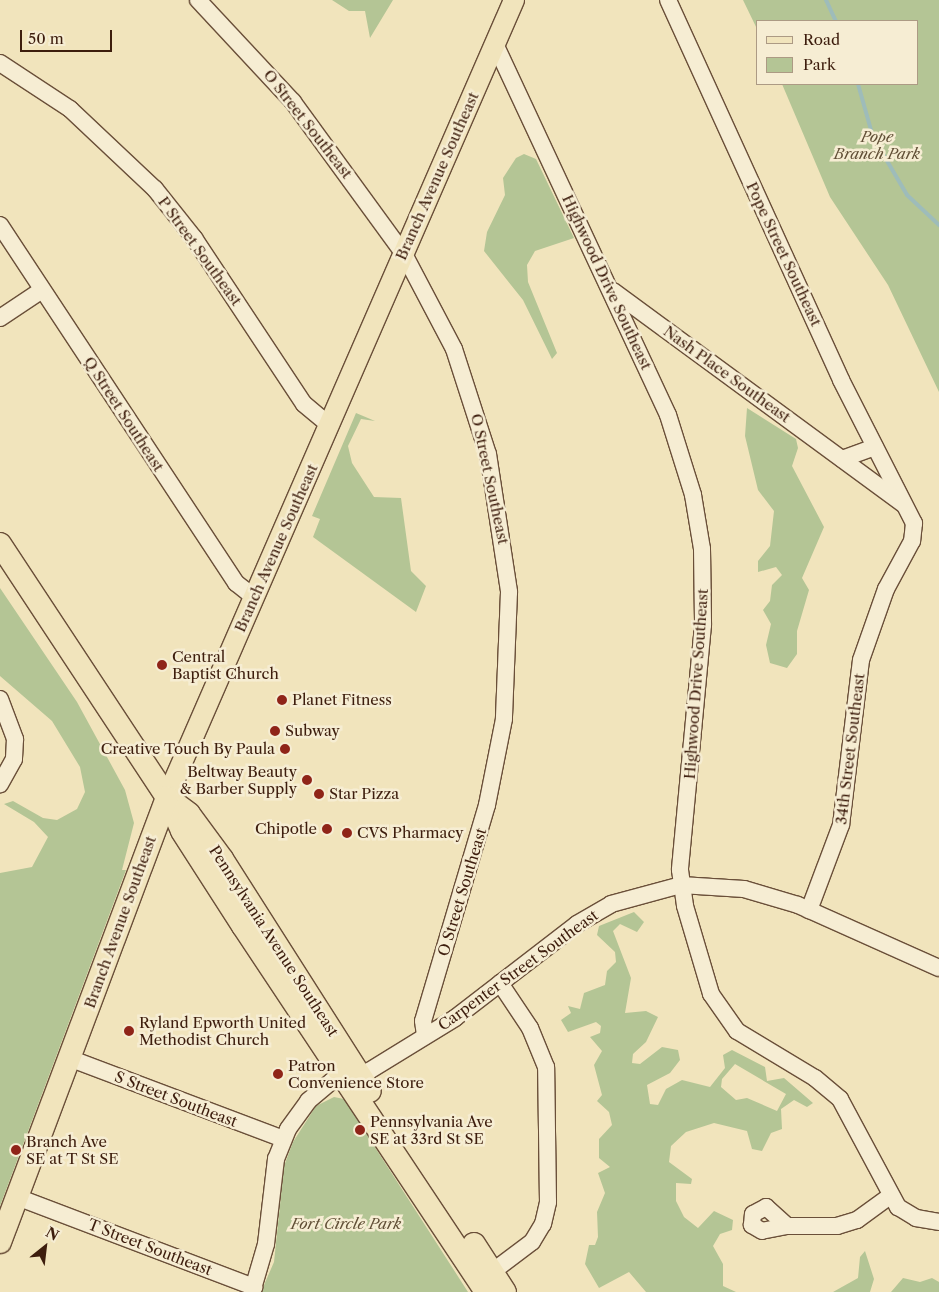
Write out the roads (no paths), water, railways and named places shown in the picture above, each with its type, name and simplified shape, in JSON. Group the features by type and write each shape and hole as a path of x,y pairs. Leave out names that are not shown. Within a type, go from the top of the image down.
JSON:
{"highway":[{"name":"Pennsylvania Avenue Southeast","path":"0,544 167,797 189,814 222,859 333,1027 350,1075 486,1282 505,1292"},
{"name":"Branch Avenue Southeast","path":"0,1242 167,797"}],"main road":[{"name":"Branch Avenue Southeast","path":"167,797 514,0"}],"street":[{"name":"O Street Southeast","path":"198,0 301,112 404,254 454,350 479,418 503,534 509,602 507,682 497,762 423,1021 425,1036"},
{"name":"Pope Street Southeast","path":"668,0 875,447 908,506"},
{"name":"Highwood Drive Southeast","path":"495,44 611,290 676,436 700,536 703,625 681,885 708,988 720,1013 748,1040 806,1072 836,1095 853,1118 890,1196 908,1214 939,1222"},
{"name":"P Street Southeast","path":"0,63 77,115 155,189 194,238 304,404 329,425"},
{"name":"Q Street Southeast","path":"0,225 236,583 254,596"},
{"path":"0,318 42,290"},
{"name":"Nash Place Southeast","path":"611,290 908,506"},
{"path":"842,459 875,447"},
{"name":"34th Street Southeast","path":"809,910 841,826 863,654 886,589 914,537 908,506"},
{"path":"0,699 15,739 14,759 0,784"},
{"name":"Carpenter Street Southeast","path":"253,1289 266,1244 273,1170 283,1139 308,1101 350,1075 425,1036 500,984 599,910 642,893 681,885 744,888 809,910 939,968"},
{"path":"486,1282 535,1238 548,1202 546,1067 530,1028 500,984"},
{"name":"S Street Southeast","path":"69,1058 283,1139"},
{"path":"787,1226 851,1223 890,1196"},
{"name":"T Street Southeast","path":"17,1197 253,1289"}],"waterway":[{"path":"826,0 836,20"},
{"path":"858,85 873,137 907,195 939,225"}],"place":[{"name":"Central Baptist Church","path":"162,665"},
{"name":"Planet Fitness","path":"282,700"},
{"name":"Subway","path":"275,731"},
{"name":"Creative Touch By Paula","path":"285,749"},
{"name":"Beltway Beauty & Barber Supply","path":"307,780"},
{"name":"Star Pizza","path":"319,794"},
{"name":"Chipotle","path":"327,829"},
{"name":"CVS Pharmacy","path":"347,833"},
{"name":"Ryland Epworth United Methodist Church","path":"129,1031"},
{"name":"Patron Convenience Store","path":"278,1074"},
{"name":"Pennsylvania Ave SE at 33rd St SE","path":"360,1130"},
{"name":"Branch Ave SE at T St SE","path":"16,1150"}],"park label":[{"name":"Pope Branch Park","path":"877,144"},
{"name":"Fort Circle Park","path":"346,1224"}]}
